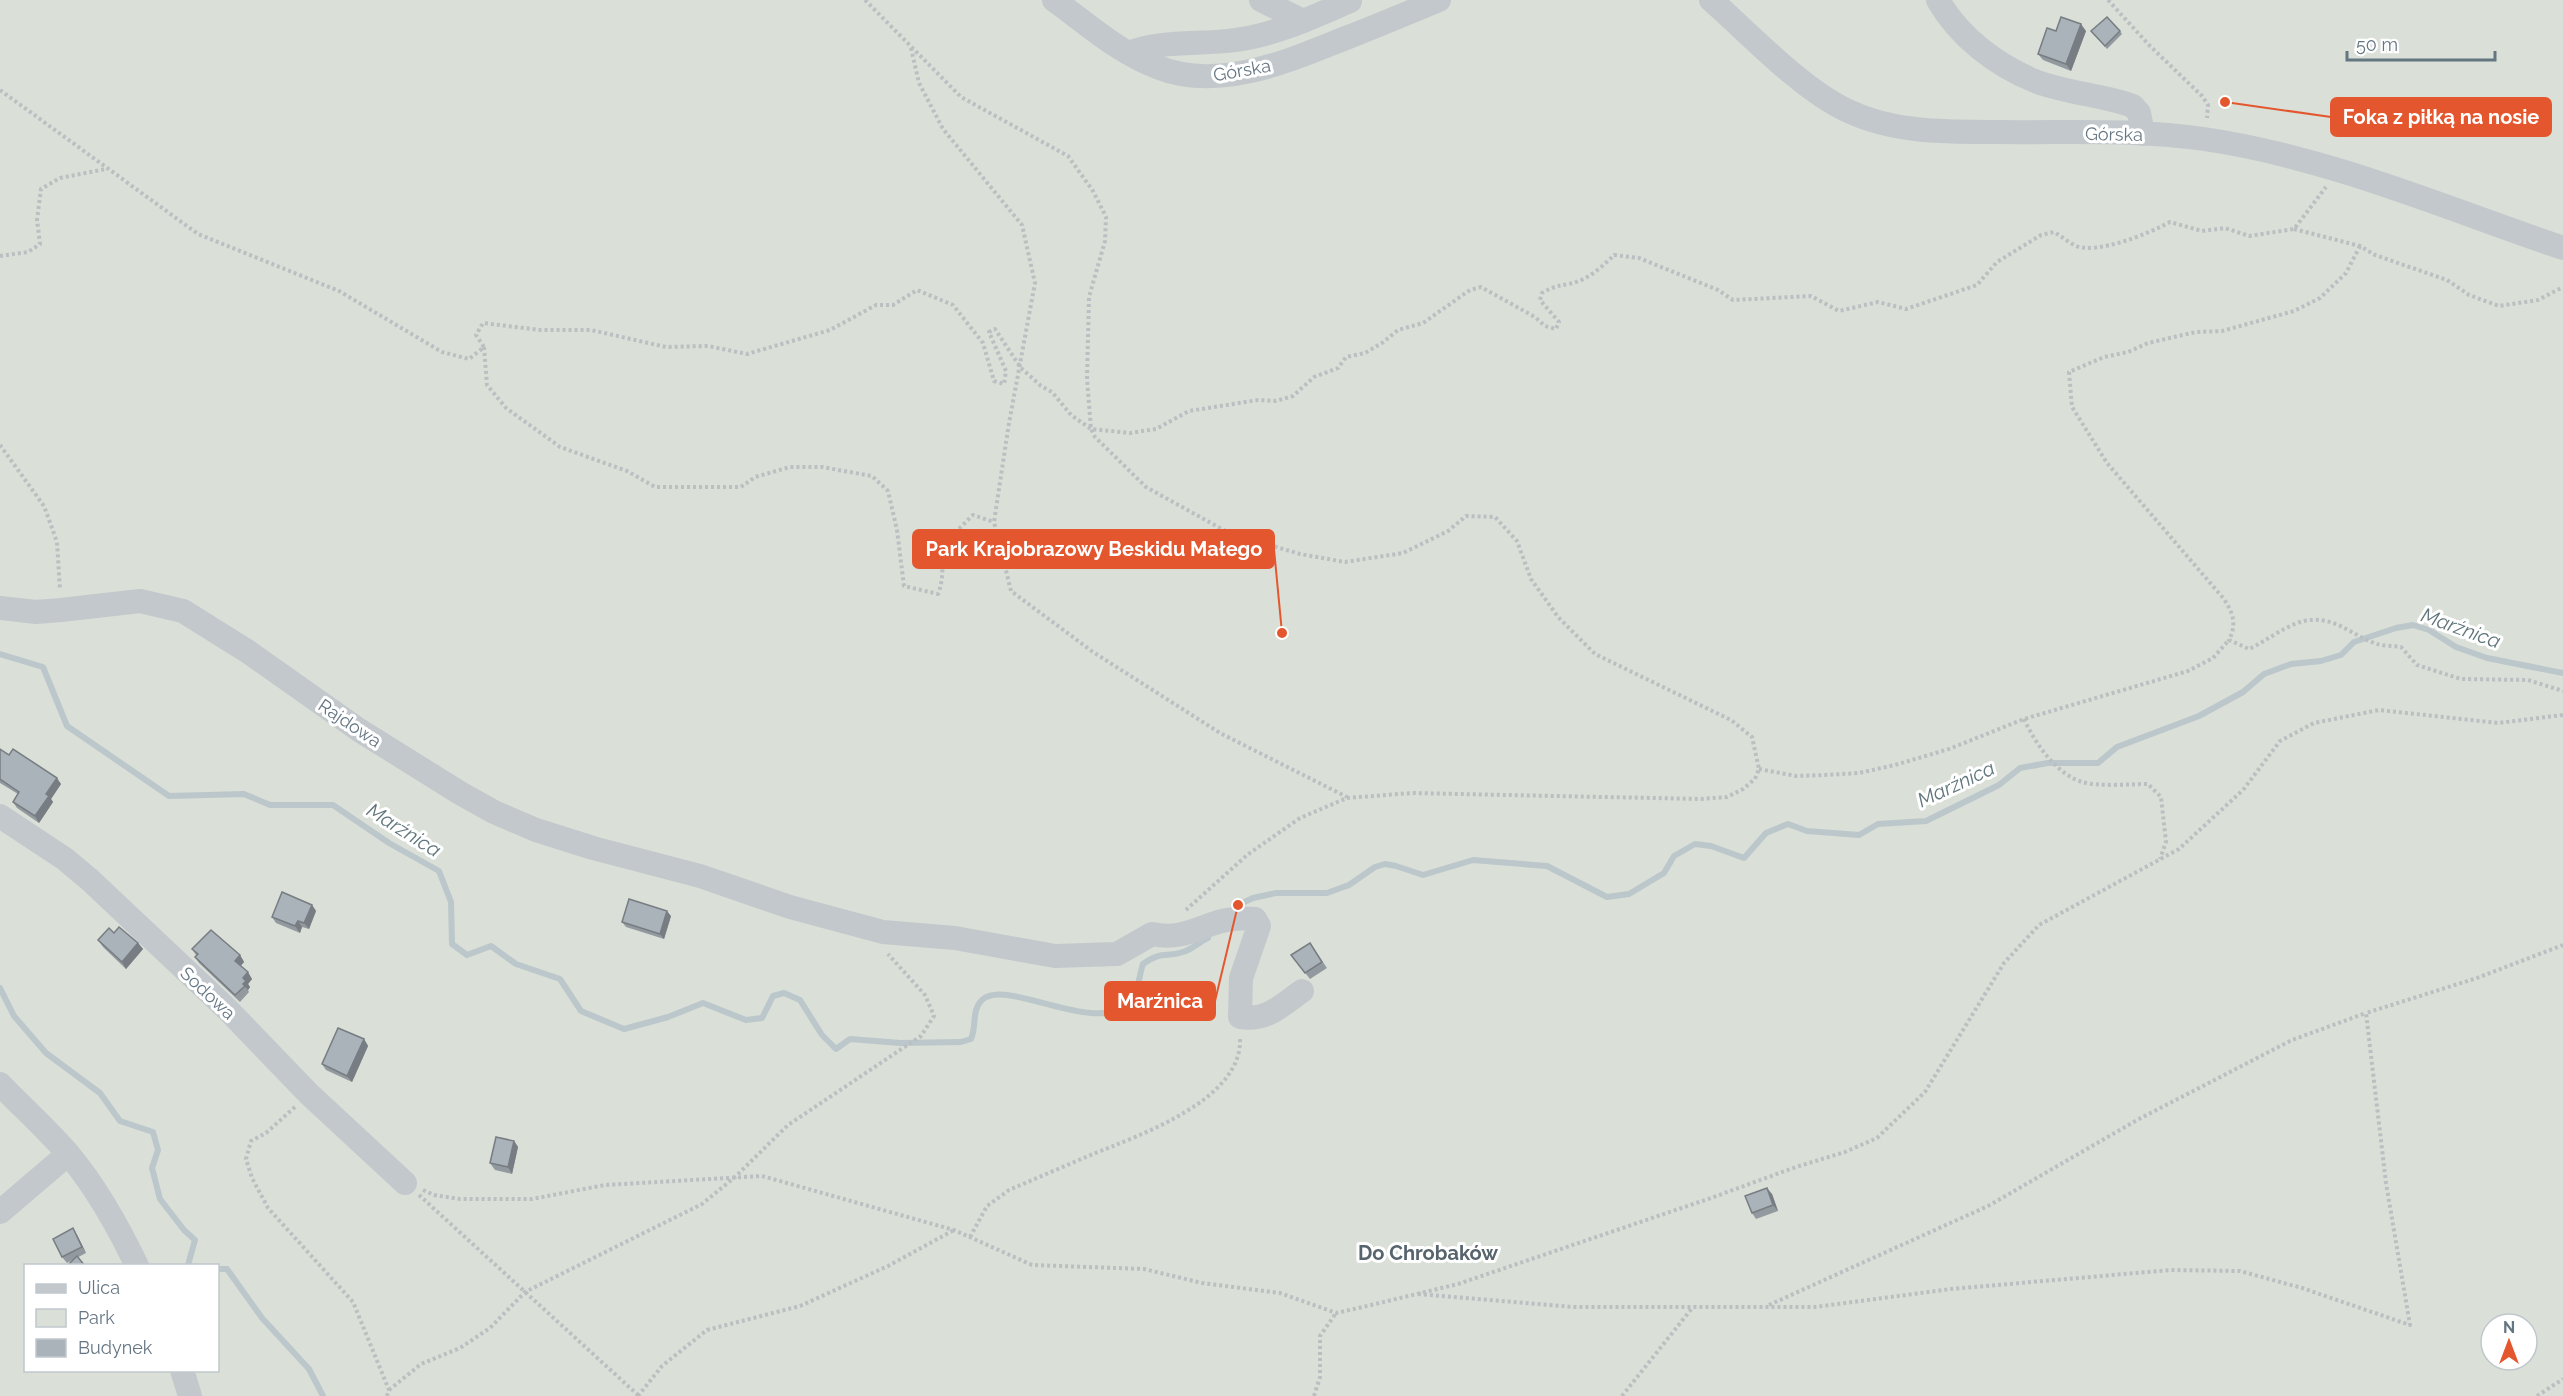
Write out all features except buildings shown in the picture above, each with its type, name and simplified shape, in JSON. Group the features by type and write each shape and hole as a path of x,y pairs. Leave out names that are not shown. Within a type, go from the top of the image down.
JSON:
{"street":[{"name":"Górska","path":"1054,0 1129,53 1156,67 1184,75 1221,75 1245,72 1287,61 1436,1"},
{"path":"1261,0 1303,21"},
{"name":"Górska","path":"1711,0 1809,87 1844,109 1882,123 1918,130 1946,132 2144,134 2203,138 2341,171 2553,245"},
{"path":"1938,0 1961,33 2014,70 2036,81 2133,106 2139,113 2144,134"},
{"path":"1129,53 1149,47 1238,40 1303,21 1350,1"},
{"name":"Rajdowa","path":"0,608 36,612 141,601 183,610 247,651 359,730 494,812 536,830 574,842 700,876 790,907 883,932 955,938 1055,956 1117,954 1152,934 1188,935 1214,923 1245,918 1255,919 1260,926 1241,978 1240,1017"},
{"name":"Sodowa","path":"0,816 64,859 90,880 228,1010 309,1094 405,1183"},
{"path":"1240,1017 1252,1019 1268,1015 1302,991"},
{"path":"0,1084 68,1154 92,1185 114,1219 136,1264"},
{"path":"0,1212 68,1154"},
{"path":"182,1372 190,1396"}],"path":[{"path":"865,0 961,97 1068,156 1093,191 1106,217 1105,241 1089,297 1087,379 1091,429 1095,437 1146,487 1229,533 1300,554 1346,562 1403,553 1448,531 1466,516 1495,517 1517,541 1531,579 1551,608 1595,654 1731,720 1752,737 1757,751 1759,768 1755,779 1743,789 1727,797 1701,799 1412,793 1347,798 1300,818 1247,855 1182,913"},
{"path":"2109,0 2202,96 2208,105 2203,138"},
{"path":"911,46 919,82 943,129 1022,225 1035,283 1009,423 994,522 1011,591 1093,652 1220,733 1347,798"},
{"path":"0,90 198,234 339,291 442,352 469,359 484,347"},
{"path":"0,256 28,252 40,244 37,220 41,189 60,178 107,169"},
{"path":"2294,229 2315,199 2341,171"},
{"path":"994,522 973,515 953,534 943,558 943,581 938,594 903,586 897,530 888,491 872,476 822,467 790,467 755,477 741,487 655,487 627,471 560,447 506,408 487,385 484,347 476,335 483,323 540,330 591,330 666,347 708,345 747,354 830,330 876,305 893,305 917,290 953,305 983,343 994,381 1004,384 1006,371 990,332 995,329 1021,368 1041,386 1052,392 1071,415 1091,429 1130,433 1156,429 1189,411 1258,400 1276,401 1293,396 1314,377 1338,368 1346,357 1365,353 1398,330 1423,323 1470,290 1481,286 1535,317 1545,326 1557,329 1559,322 1540,300 1542,293 1556,285 1578,282 1599,270 1614,255 1639,258 1718,290 1733,300 1811,296 1839,311 1878,302 1906,309 1977,285 1997,262 2041,235 2054,232 2075,246 2092,248 2155,230 2170,222 2202,231 2225,228 2249,236 2294,229 2360,246 2375,255 2447,280 2469,295 2499,306 2538,300 2563,287"},
{"path":"1759,768 1796,776 1859,773 1948,749 2024,719 2188,671 2213,658 2229,640 2234,629 2232,612 2224,599 2107,464 2072,407 2069,372 2104,357 2128,352 2148,343 2196,332 2222,331 2294,311 2320,298 2346,273 2360,246"},
{"path":"0,445 44,506 57,542 61,610"},
{"path":"2229,640 2249,649 2272,638 2291,625 2311,620 2333,623 2377,644 2401,647 2417,665 2461,679 2528,680 2563,691"},
{"path":"405,1183 435,1195 460,1199 532,1199 605,1185 762,1176 954,1230 1032,1265 1144,1269 1202,1283 1280,1293 1336,1313 1458,1284 1845,1152 1877,1138 1925,1092 2004,963 2039,924 2179,849 2242,790 2280,741 2314,723 2379,710 2498,723 2563,715"},
{"path":"2024,719 2035,742 2068,776 2084,783 2148,784 2161,797 2166,842 2160,859"},
{"path":"387,1396 389,1390 421,1364 460,1348 490,1328 525,1292 702,1204 735,1177 788,1125 921,1036 934,1016 925,995 889,956 883,932"},
{"path":"1765,1307 1988,1206 2137,1120 2292,1040 2366,1013 2477,978 2563,945"},
{"path":"1414,1294 1572,1307 1815,1307 1951,1288 2171,1270 2240,1271 2302,1288 2410,1325 2386,1183 2366,1013"},
{"path":"970,1237 987,1206 1009,1190 1159,1127 1191,1109 1223,1081 1235,1066 1241,1052 1240,1017"},
{"path":"309,1094 266,1133 251,1141 246,1159 252,1178 268,1208 353,1302 389,1390"},
{"path":"405,1183 638,1396 662,1366 707,1330 800,1306 888,1266 954,1230"},
{"path":"1622,1396 1694,1307"},
{"path":"1314,1396 1320,1377 1320,1336 1336,1313"},
{"path":"2537,1396 2563,1379"}],"green space":[{"path":"0,0 2563,0 2563,1396 0,1396"}],"waterway":[{"name":"Marźnica","path":"1233,913 1238,905 1253,898 1276,893 1327,893 1349,885 1375,867 1385,864 1423,875 1473,860 1547,866 1607,897 1629,894 1664,873 1674,856 1695,844 1711,846 1744,858 1766,833 1788,824 1807,831 1859,835 1878,824 1926,821 1999,785 2020,768 2048,763 2098,763 2117,747 2199,716 2243,692 2264,674 2291,664 2321,661 2341,655 2354,642 2396,628 2413,625 2429,630 2456,647 2487,658 2563,673"},
{"name":"Marźnica","path":"0,654 43,667 67,726 169,796 244,794 270,805 333,805 389,843 439,871 451,902 452,944 467,955 491,946 516,964 560,979 581,1011 624,1029 668,1017 703,1003 746,1020 762,1018 773,996 784,993 800,1000 822,1035 836,1049 850,1039 900,1043 961,1042 971,1039 976,1009 979,1004 982,1000 994,995 1010,995 1095,1013 1114,1011 1133,999 1143,964 1160,956 1187,951 1208,938"},
{"path":"0,988 14,1016 46,1053 100,1093 120,1121 153,1132 158,1150 152,1168 160,1199 184,1230 195,1240 188,1264"},
{"path":"219,1269 227,1269 262,1318 309,1369 323,1396"}],"place":[{"name":"Foka z piłką na nosie","path":"2225,102"},
{"name":"Park Krajobrazowy Beskidu Małego","path":"1282,633"},
{"name":"Marźnica","path":"1238,905"}],"district":[{"name":"Do Chrobaków","path":"1428,1253"}]}
